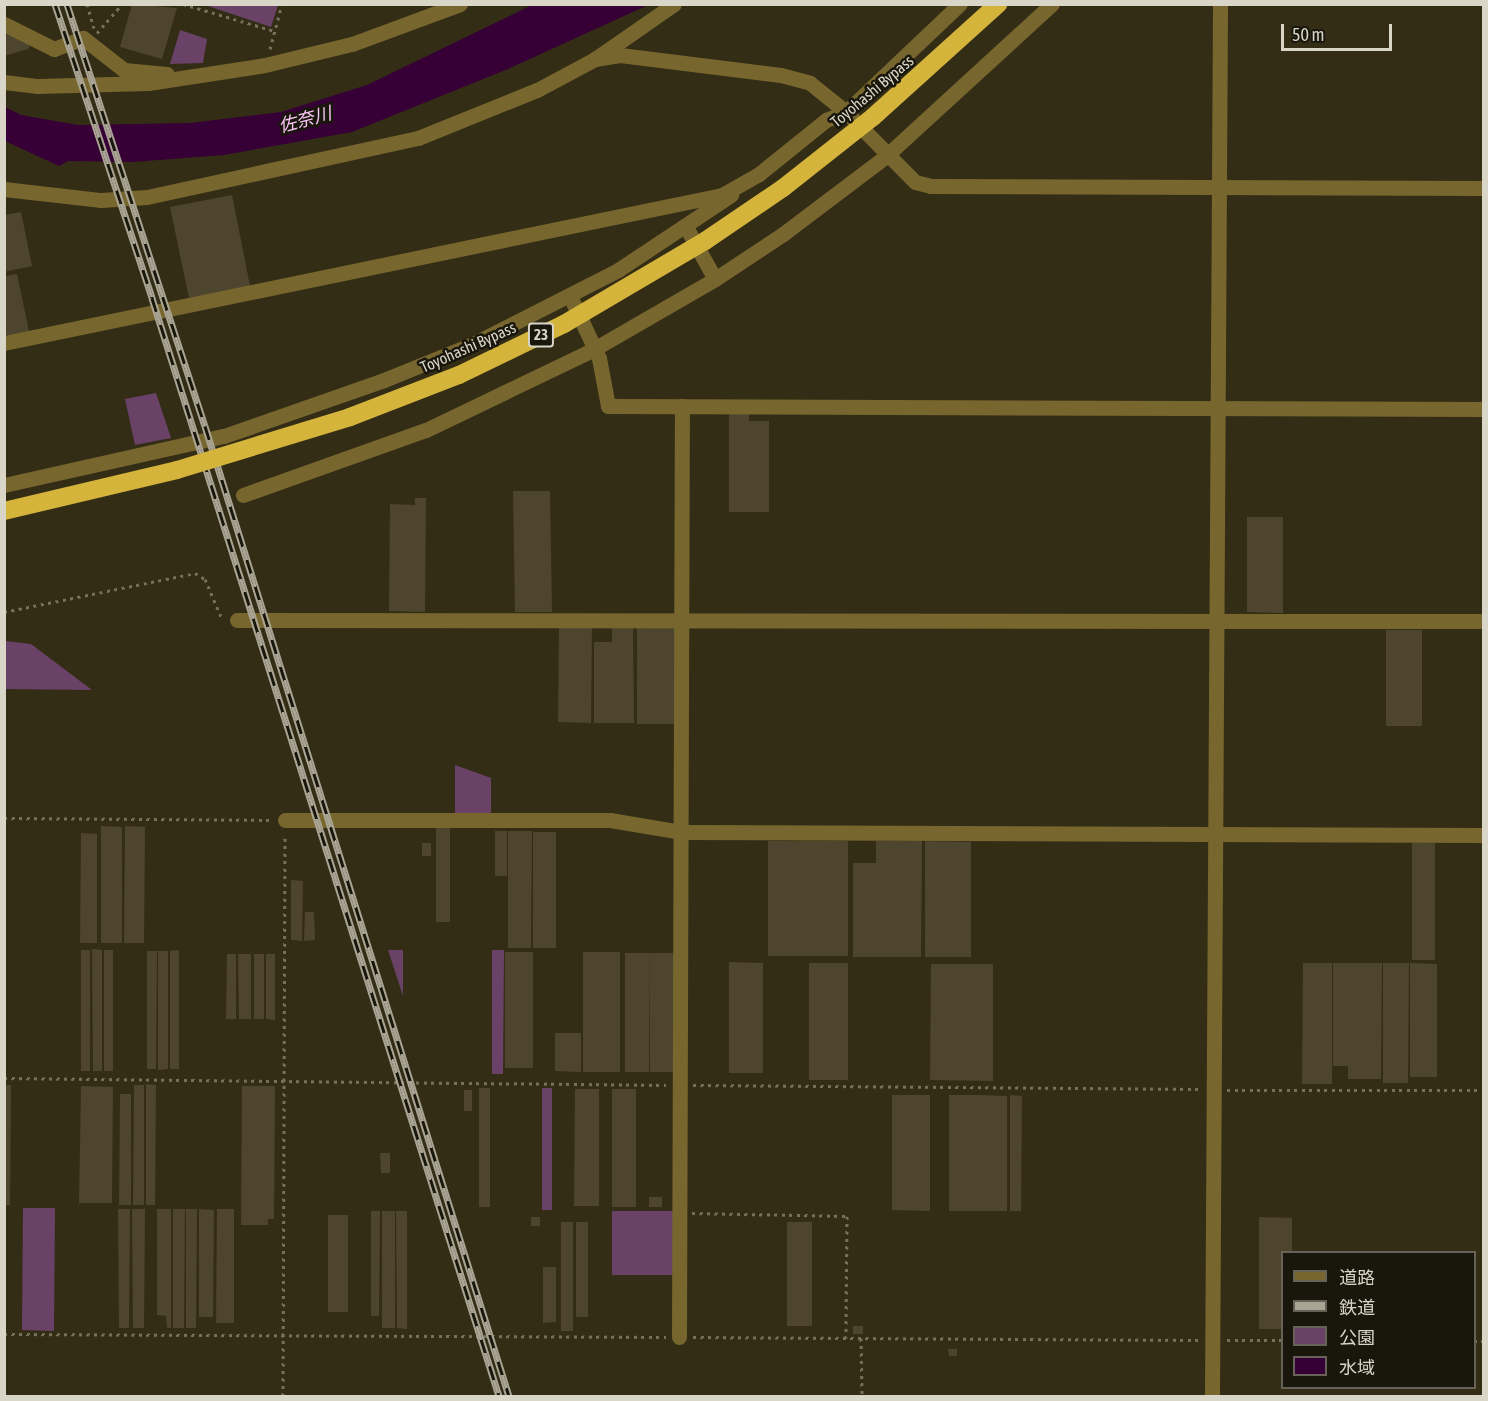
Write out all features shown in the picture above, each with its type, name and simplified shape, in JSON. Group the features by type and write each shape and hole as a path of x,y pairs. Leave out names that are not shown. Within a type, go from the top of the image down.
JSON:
{"highway":[{"name":"Toyohashi Bypass","path":"4,503 277,432 455,365 560,315 700,233 777,181 867,111 985,4"},
{"name":"Toyohashi Bypass","path":"4,511 177,470 350,417 459,375 564,324 705,241 783,188 873,117 998,4"}],"street":[{"path":"4,82 38,86 148,83 265,65 352,44 460,4"},
{"path":"4,189 101,200 147,197 346,156 418,138 470,119 537,90 595,59 674,4"},
{"path":"4,485 224,436 455,351 570,296 686,227 759,174 826,120 846,112 960,4"},
{"path":"243,495 426,430 594,349 715,279 783,234 886,156 1052,4"},
{"path":"1212,1396 1220,4"},
{"path":"4,24 54,49 83,38 96,40 124,69 182,76"},
{"path":"595,59 620,55 782,75 810,83 846,112 886,156 915,182 931,186 1484,188"},
{"path":"4,343 707,199 759,174"},
{"path":"686,227 715,279"},
{"path":"570,296 594,349 608,406 1484,409"},
{"path":"679,1337 682,832 679,620 682,406"},
{"path":"237,620 1484,621"},
{"path":"285,820 610,820 682,832 1216,836 1484,835"}],"path":[{"path":"87,4 96,40"},
{"path":"96,40 122,4"},
{"path":"183,4 275,31"},
{"path":"265,65 282,4"},
{"path":"4,612 195,573 206,579 219,616 223,621 237,620"},
{"path":"4,818 285,820 283,1396"},
{"path":"4,1078 1484,1090"},
{"path":"678,1213 847,1216 846,1338"},
{"path":"4,1334 1281,1340"},
{"path":"861,1338 862,1396"}],"green space":[{"path":"202,4 278,4 278,5 271,27"},
{"path":"180,30 207,39 203,63 170,64"},
{"path":"156,393 171,438 135,445 125,399"},
{"path":"5,641 31,644 92,690 5,689"},
{"path":"455,765 491,778 491,813 455,813"},
{"path":"388,950 403,950 403,996"},
{"path":"492,950 504,950 503,1074 492,1074"},
{"path":"542,1088 552,1088 552,1210 542,1210"},
{"path":"23,1208 55,1208 54,1331 22,1330"},
{"path":"612,1211 676,1211 676,1275 612,1275"}],"water":[{"name":"佐奈川","path":"532,5 648,5 508,69 352,132 224,155 132,162 68,161 59,166 5,141 5,107 21,115 78,125 190,123 281,112 367,85"}],"building":[{"path":"132,4 177,8 162,59 120,47"},
{"path":"7,31 32,42 28,49 4,56"},
{"path":"232,195 250,286 189,298 170,207"},
{"path":"21,212 32,266 4,272 4,215"},
{"path":"17,274 29,331 4,336 4,276"},
{"path":"729,413 749,413 749,421 769,421 769,512 729,512"},
{"path":"513,491 550,491 552,612 515,612"},
{"path":"415,498 426,498 425,612 389,611 390,504 415,505"},
{"path":"1247,517 1283,517 1283,613 1247,612"},
{"path":"612,626 633,626 634,723 594,723 594,642 612,642"},
{"path":"637,626 678,627 679,724 637,724"},
{"path":"559,627 592,627 591,723 558,722"},
{"path":"1386,630 1422,630 1422,726 1386,726"},
{"path":"101,826 122,827 122,943 101,943"},
{"path":"125,826 145,827 144,943 124,943"},
{"path":"436,827 450,827 450,922 436,922"},
{"path":"495,831 507,831 507,876 495,876"},
{"path":"508,831 532,831 531,948 508,948"},
{"path":"533,832 556,832 556,948 533,948"},
{"path":"81,833 97,834 97,943 80,943"},
{"path":"768,841 848,841 848,956 768,956"},
{"path":"876,841 922,841 921,957 853,957 853,863 876,863"},
{"path":"925,841 971,842 971,957 925,957"},
{"path":"422,843 431,843 431,856 422,856"},
{"path":"1412,843 1435,843 1435,960 1412,960"},
{"path":"291,880 303,881 302,941 291,940"},
{"path":"305,912 314,912 315,940 304,941"},
{"path":"92,949 102,950 102,1071 93,1071"},
{"path":"81,950 90,950 90,1071 81,1071"},
{"path":"104,950 113,950 113,1071 104,1071"},
{"path":"179,950 179,1069 170,1069 170,951"},
{"path":"147,951 157,951 156,1069 147,1069"},
{"path":"158,951 168,951 168,1069 158,1070"},
{"path":"505,952 533,952 533,1068 505,1068"},
{"path":"583,952 620,952 620,1072 583,1072"},
{"path":"625,953 650,953 649,1072 625,1072"},
{"path":"650,953 674,953 674,1072 650,1072"},
{"path":"227,954 236,954 236,1019 226,1019"},
{"path":"238,954 251,954 251,1019 239,1019"},
{"path":"254,954 264,954 264,1019 254,1019"},
{"path":"266,954 275,954 275,1020 266,1019"},
{"path":"729,962 763,963 763,1073 729,1073"},
{"path":"809,963 848,963 848,1080 809,1080"},
{"path":"1303,963 1332,963 1332,1084 1302,1084"},
{"path":"1333,963 1382,963 1381,1079 1348,1079 1348,1066 1333,1066"},
{"path":"1383,963 1409,963 1408,1083 1383,1083"},
{"path":"1410,963 1437,964 1437,1077 1410,1077"},
{"path":"931,964 993,964 993,1081 930,1080"},
{"path":"555,1033 581,1033 581,1072 555,1071"},
{"path":"146,1084 156,1085 155,1205 146,1205"},
{"path":"4,1085 11,1085 10,1205 4,1205"},
{"path":"134,1085 144,1085 144,1205 133,1205"},
{"path":"81,1086 113,1087 112,1203 79,1203"},
{"path":"242,1086 275,1086 274,1219 268,1219 268,1225 241,1225"},
{"path":"479,1088 490,1088 490,1207 479,1207"},
{"path":"575,1089 599,1089 599,1206 574,1206"},
{"path":"612,1089 636,1089 636,1207 612,1207"},
{"path":"464,1090 472,1090 472,1111 464,1111"},
{"path":"120,1094 131,1094 131,1205 119,1205"},
{"path":"892,1095 930,1095 930,1211 892,1210"},
{"path":"949,1095 1007,1096 1007,1211 949,1211"},
{"path":"1010,1095 1022,1096 1021,1211 1010,1211"},
{"path":"380,1153 390,1153 390,1173 381,1173"},
{"path":"649,1197 662,1197 662,1207 649,1207"},
{"path":"118,1209 130,1209 129,1328 119,1328"},
{"path":"132,1209 145,1209 144,1328 133,1328"},
{"path":"157,1209 171,1209 171,1328 167,1328 166,1316 157,1315"},
{"path":"173,1209 185,1209 184,1328 173,1328"},
{"path":"186,1209 197,1209 196,1328 186,1328"},
{"path":"199,1209 214,1210 213,1317 199,1317"},
{"path":"217,1209 234,1209 234,1323 216,1323"},
{"path":"371,1211 380,1211 379,1316 371,1316"},
{"path":"382,1211 395,1211 395,1328 382,1328"},
{"path":"396,1211 407,1211 407,1329 397,1328"},
{"path":"328,1215 348,1215 348,1312 328,1312"},
{"path":"531,1217 540,1217 540,1226 531,1226"},
{"path":"1259,1217 1292,1218 1292,1251 1281,1251 1281,1329 1259,1329"},
{"path":"561,1222 573,1222 573,1331 561,1331"},
{"path":"576,1222 588,1222 588,1317 576,1317"},
{"path":"787,1222 812,1222 812,1326 787,1326"},
{"path":"543,1267 556,1267 556,1322 543,1323"},
{"path":"853,1326 863,1326 863,1334 853,1334"},
{"path":"948,1349 957,1349 957,1356 949,1356"}],"railway":[{"path":"55,4 152,298 499,1396"},
{"path":"67,4 205,426 509,1396"}]}
